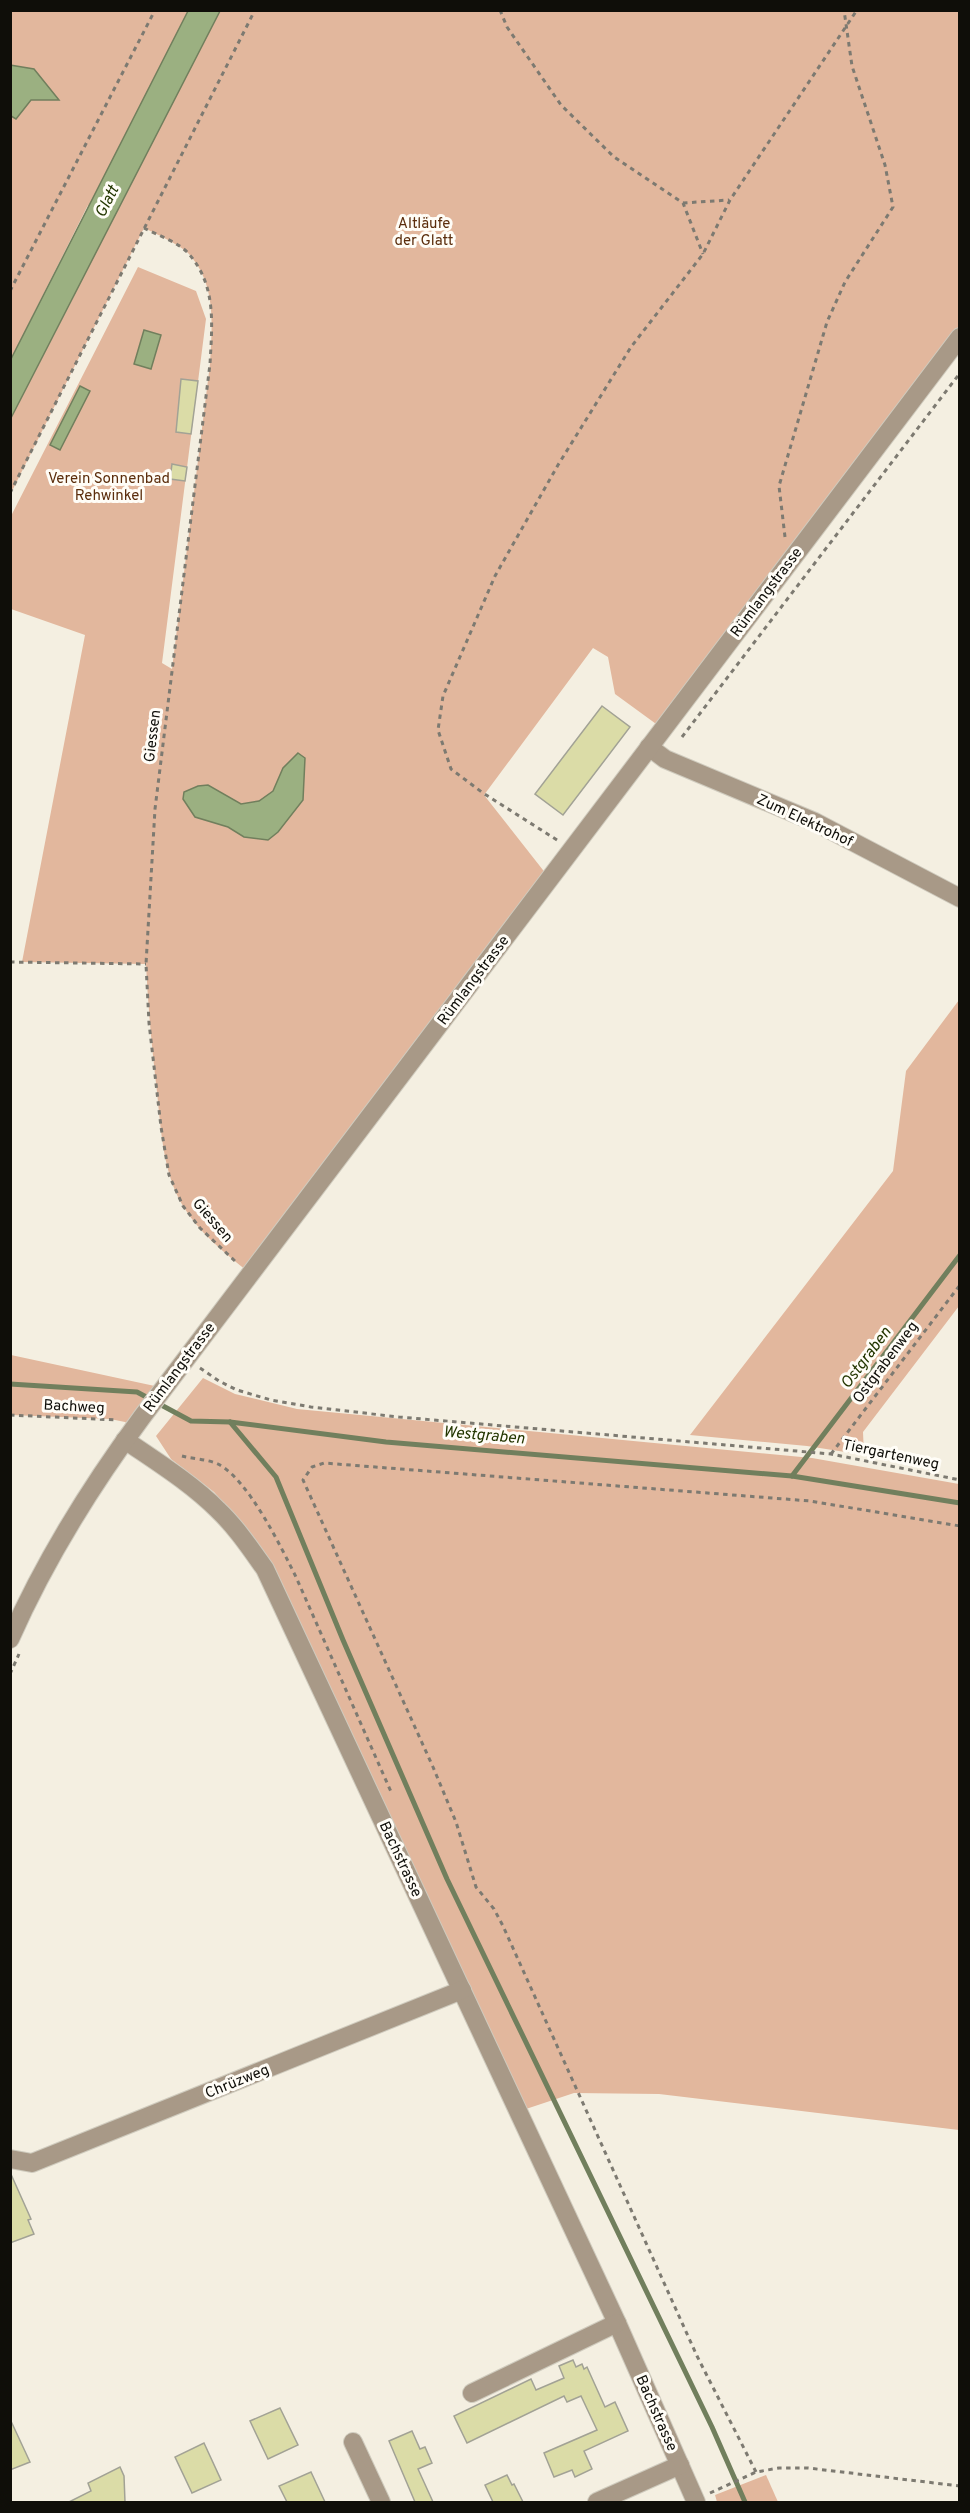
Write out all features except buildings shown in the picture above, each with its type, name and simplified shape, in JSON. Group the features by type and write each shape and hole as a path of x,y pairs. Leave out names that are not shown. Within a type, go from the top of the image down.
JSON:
{"street":[{"name":"Rümlangstrasse","path":"10,1639 55,1551 134,1428 960,337"},
{"name":"Zum Elektrohof","path":"649,747 665,759 815,822 960,898"},
{"name":"Bachstrasse","path":"134,1428 188,1484 219,1510 244,1539 265,1569 617,2323 696,2502"},
{"name":"Chrüzweg","path":"10,2159 32,2163 462,1990"},
{"path":"472,2393 617,2323"},
{"path":"353,2442 381,2502"},
{"path":"597,2502 680,2465"}],"path":[{"path":"10,291 155,10"},
{"path":"10,493 255,10"},
{"path":"500,10 507,27 561,105 614,157 683,203 703,254"},
{"path":"788,564 779,486 790,443 827,322 845,282 894,207 885,165 852,66 844,10"},
{"path":"572,850 483,793 451,769 438,730 443,696 495,576 558,465 632,347 703,254 730,200 857,10"},
{"path":"683,203 730,200"},
{"name":"Giessen","path":"144,228 188,252 209,286 213,320 155,809 146,964 149,1023 159,1116 169,1174 183,1206 200,1228 230,1257"},
{"path":"665,759 960,373"},
{"path":"10,962 146,964"},
{"name":"Ostgrabenweg","path":"831,1454 960,1285"},
{"name":"Tiergartenweg","path":"219,1381 271,1400 399,1417 831,1454 960,1480"},
{"name":"Bachweg","path":"10,1415 110,1419 125,1422 134,1428"},
{"path":"756,2472 697,2356 503,1926 494,1909 476,1887 456,1822 433,1767 303,1480 312,1467 324,1463 810,1501 960,1526"},
{"path":"729,2484 756,2472 779,2468 808,2468 960,2486"}],"green space":[{"name":"Altläufe der Glatt","path":"11,11 959,11 959,337 663,729 615,694 608,657 593,648 484,795 550,879 251,1274 214,1243 189,1216 171,1180 160,1121 146,964 22,962 85,635 11,609 11,516 138,267 196,291 206,319 162,663 172,669 210,364 212,320 208,291 197,265 184,250 144,228 11,493 11,418 74,296 88,205 11,359"},
{"path":"959,1000 959,1306 863,1432 864,1455 807,1446 690,1435 893,1171 906,1071"},
{"path":"11,1355 164,1388 134,1428 125,1422 110,1419 11,1415"},
{"path":"203,1378 235,1394 297,1409 812,1458 959,1484 959,2130 659,2094 574,2093 526,2109 279,1577 246,1529 214,1492 171,1459 156,1436"},
{"path":"766,2475 778,2502 717,2502 715,2495"}],"water":[{"name":"Glatt","path":"188,11 220,11 11,418 11,359"},
{"path":"10,65 34,69 59,100 31,100 16,119 11,116"},
{"path":"144,330 161,335 151,369 134,364"},
{"path":"80,386 90,391 60,450 50,445"},
{"path":"298,753 305,758 303,800 278,832 268,840 244,837 228,827 195,817 183,799 184,792 198,786 208,785 241,804 259,801 273,791 283,768"}],"waterway":[{"name":"Ostgraben","path":"792,1476 960,1255"},
{"name":"Westgraben","path":"10,1384 137,1392 191,1421 230,1422 386,1442 792,1476 960,1503"},
{"path":"230,1422 276,1477 343,1640 447,1879 712,2427 745,2502"}],"park label":[{"name":"Verein Sonnenbad Rehwinkel","path":"109,486"}]}
